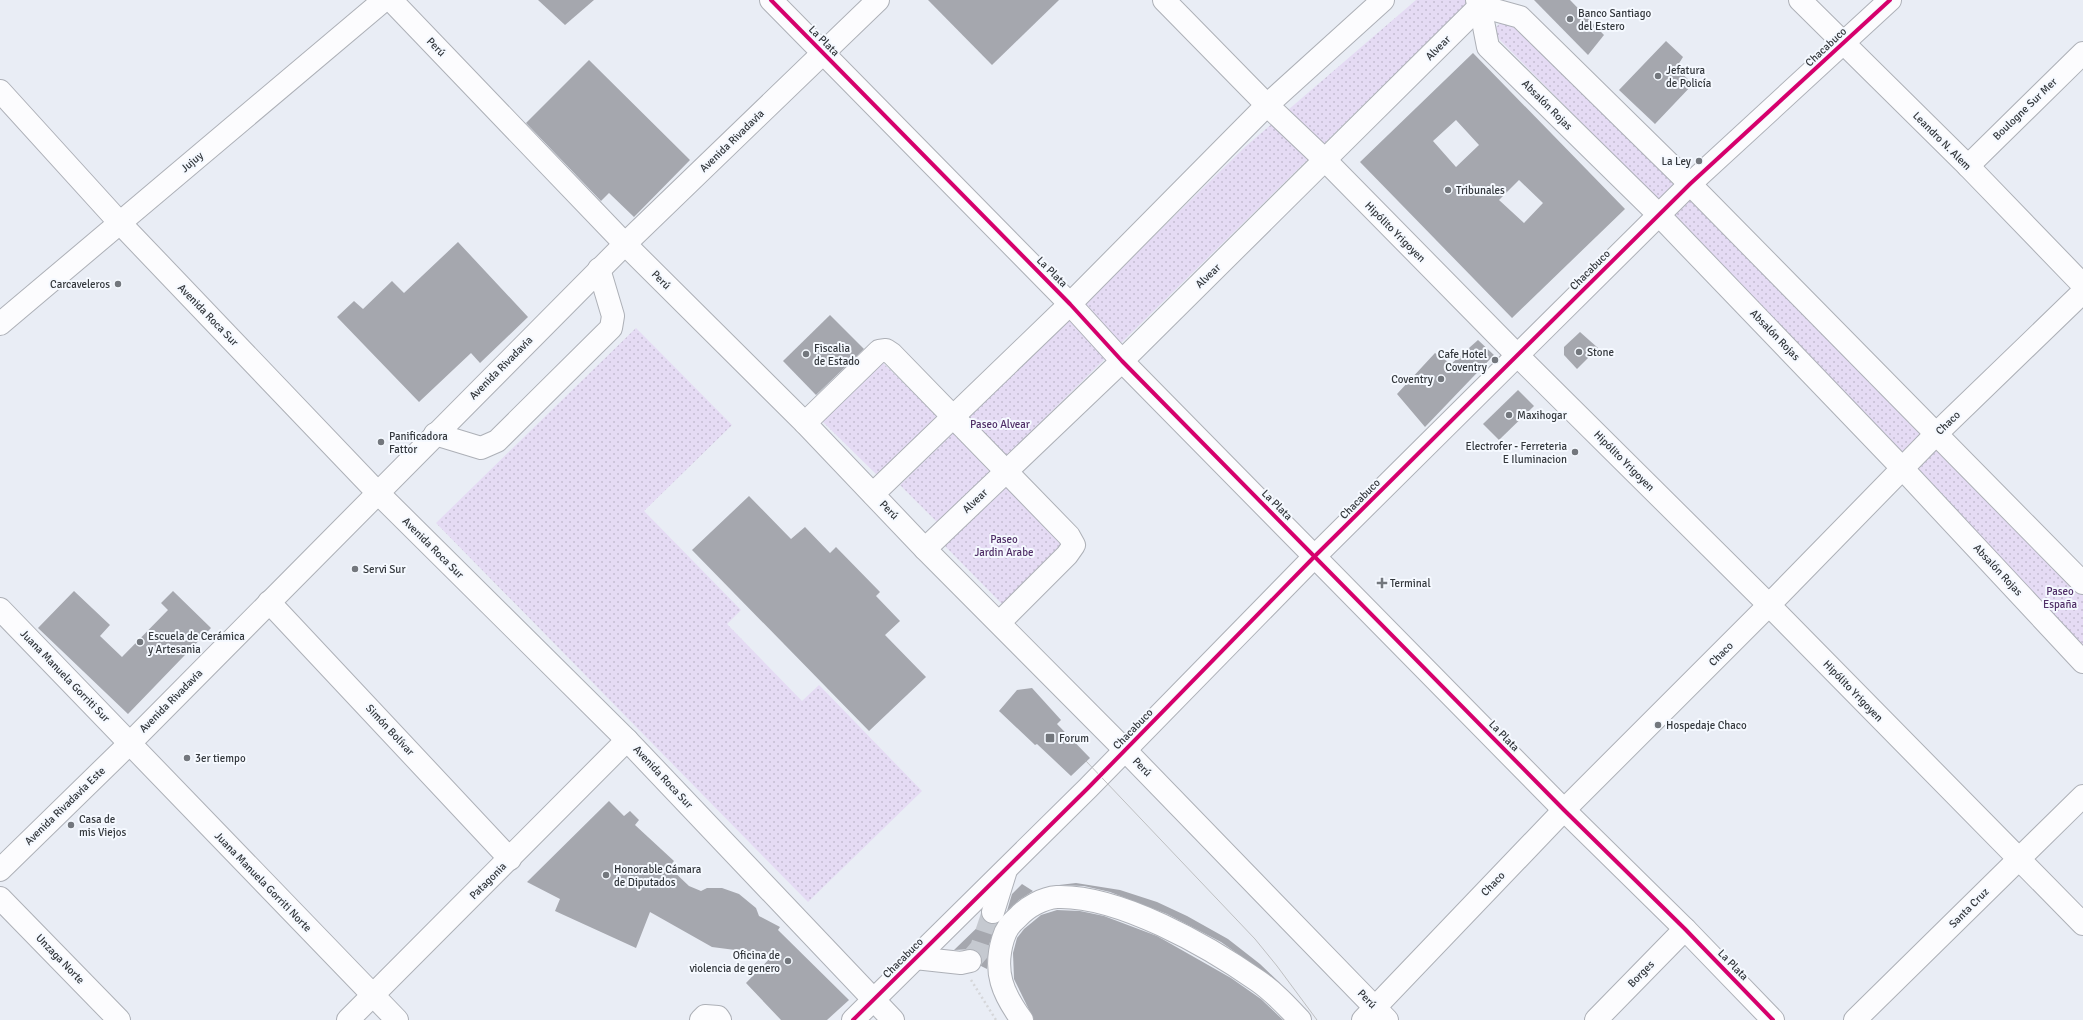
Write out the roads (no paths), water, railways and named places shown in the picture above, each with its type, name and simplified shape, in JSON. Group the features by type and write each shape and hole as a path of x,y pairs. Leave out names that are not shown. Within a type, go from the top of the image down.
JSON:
{"street":[{"name":"Jujuy","path":"0,324 384,0"},
{"name":"Perú","path":"392,0 625,244 805,423 925,549 1000,622 1125,750 1375,1016"},
{"name":"La Plata","path":"770,0 1070,304 1122,361 1564,810 1685,929 1773,1020"},
{"name":"Avenida Rivadavia","path":"130,743 377,492 625,244 824,54 878,0"},
{"name":"Hipólito Yrigoyen","path":"1164,0 1267,105 1326,161 1517,355 1769,605 2083,924"},
{"path":"873,494 1070,304 1267,105 1383,0"},
{"name":"Leandro N. Alem","path":"1800,0 1968,166 2083,285"},
{"name":"Chacabuco","path":"853,1020 1125,750 1315,556 1690,184 1890,0"},
{"path":"1481,2 1520,17 1690,184 1937,433 2083,583"},
{"name":"Alvear","path":"925,549 1122,361 1326,161 1481,2"},
{"name":"Absalón Rojas","path":"1481,2 1488,47 1659,215 1902,468 2083,662"},
{"name":"Boulogne Sur Mer","path":"1968,166 2083,53"},
{"name":"Avenida Roca Sur","path":"0,91 120,223 377,492 628,740 872,1000 893,1020"},
{"path":"435,434 481,448 497,441 605,334 610,328 612,316 599,270"},
{"name":"Chaco","path":"1375,1016 1564,810 1769,605 1937,433 2083,292"},
{"path":"805,423 879,351 886,350 892,354 1069,536 1074,545 1067,555 1000,622"},
{"name":"Simón Bolívar","path":"269,602 510,859"},
{"name":"Juana Manuela Gorriti Sur","path":"0,609 130,743"},
{"name":"Patagonia","path":"348,1020 628,740"},
{"name":"Avenida Rivadavia Este","path":"0,870 130,743"},
{"name":"Juana Manuela Gorriti Norte","path":"130,743 397,1020"},
{"name":"Santa Cruz","path":"1855,1020 2083,796"},
{"path":"993,912 1007,867"},
{"path":"1022,1020 1001,985 998,966 1002,941 1007,928 1027,907 1056,897 1087,900 1126,909 1173,931 1213,952 1259,981 1287,1005 1300,1020"},
{"name":"Unzaga Norte","path":"0,898 119,1020"},
{"name":"Borges","path":"1596,1020 1685,929"},
{"path":"915,958 966,962"},
{"path":"701,1020 705,1016 718,1017 720,1020"}],"tunnel":[{"path":"970,961 981,948 993,912"}],"tram line":[{"path":"1086,761 1255,939 1317,1020"}],"place":[{"name":"Banco Santiago del Estero","path":"1570,19"},
{"name":"Jefatura de Policía","path":"1658,76"},
{"name":"La Ley","path":"1699,161"},
{"name":"Tribunales","path":"1448,190"},
{"name":"Carcaveleros","path":"118,284"},
{"name":"Stone","path":"1579,352"},
{"name":"Fiscalia de Estado","path":"806,354"},
{"name":"Cafe Hotel Coventry","path":"1495,360"},
{"name":"Coventry","path":"1441,379"},
{"name":"Maxihogar","path":"1509,415"},
{"name":"Panificadora Fattor","path":"381,442"},
{"name":"Electrofer - Ferreteria E Iluminacion","path":"1575,452"},
{"name":"Servi Sur","path":"355,569"},
{"name":"Terminal","path":"1382,583"},
{"name":"Escuela de Cerámica y Artesania","path":"140,642"},
{"name":"Hospedaje Chaco","path":"1658,725"},
{"name":"Forum","path":"1050,738"},
{"name":"3er tiempo","path":"187,758"},
{"name":"Casa de mis Viejos","path":"71,825"},
{"name":"Honorable Cámara de Diputados","path":"606,875"},
{"name":"Oficina de violencia de genero","path":"788,961"}],"park label":[{"name":"Paseo Alvear","path":"1000,424"},
{"name":"Paseo Jardin Arabe","path":"1004,545"},
{"name":"Paseo España","path":"2060,597"}]}
